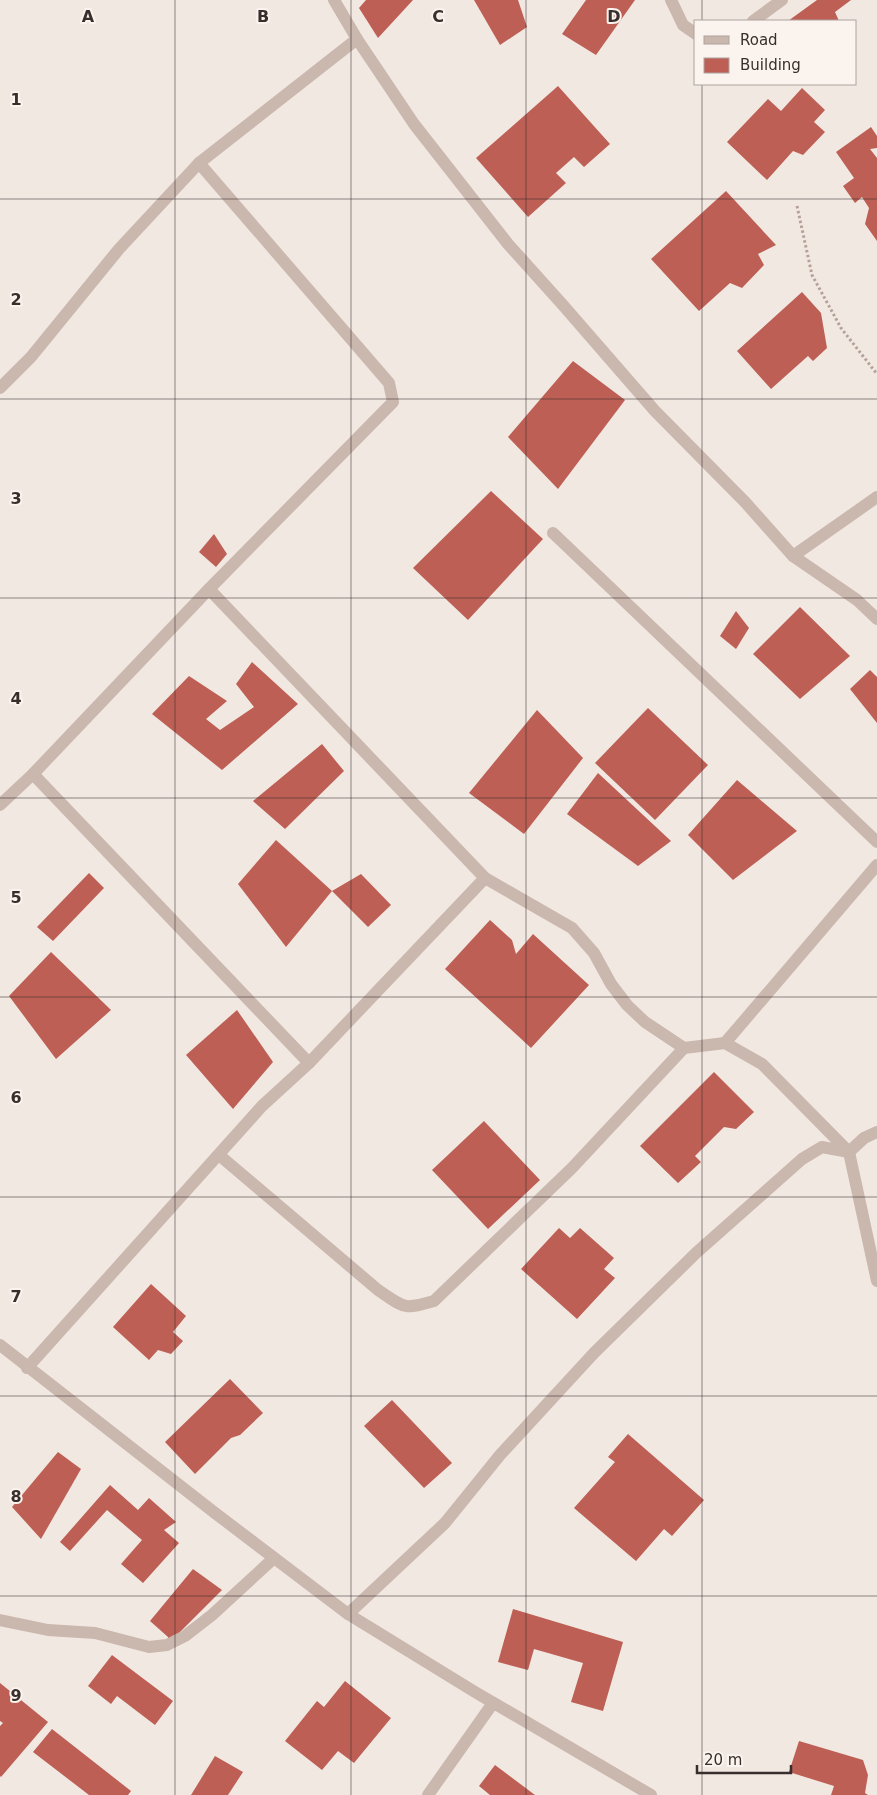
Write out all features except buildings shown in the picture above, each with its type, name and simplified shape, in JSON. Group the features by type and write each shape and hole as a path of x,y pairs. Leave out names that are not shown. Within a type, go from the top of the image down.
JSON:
{"street":[{"path":"334,0 357,39 414,124 508,244 654,411 745,502 793,556 857,600 877,619"},
{"path":"671,0 683,25 694,33"},
{"path":"754,20 782,0"},
{"path":"0,388 31,357 119,249 198,163 357,39"},
{"path":"0,805 33,774 208,590 393,402 389,383 198,163"},
{"path":"793,556 877,497"},
{"path":"553,533 877,842"},
{"path":"208,590 485,878 572,928 594,953 611,984 627,1005 645,1022 684,1048"},
{"path":"33,774 310,1063"},
{"path":"725,1043 877,865"},
{"path":"27,1368 262,1106 310,1063 485,878"},
{"path":"218,1155 378,1290 403,1306 414,1307 434,1301 448,1288 572,1168 684,1048 725,1043 762,1064 849,1152 877,1281"},
{"path":"849,1152 864,1138 877,1132"},
{"path":"348,1614 445,1523 500,1454 594,1353 696,1254 802,1159 822,1147 849,1152"},
{"path":"0,1345 27,1368 142,1454 348,1614 493,1703 650,1795"},
{"path":"0,1620 48,1630 95,1633 149,1647 167,1645 185,1636 212,1615 274,1558"},
{"path":"428,1795 493,1703"}],"path":[{"path":"797,206 812,275 841,328 877,374"}]}
